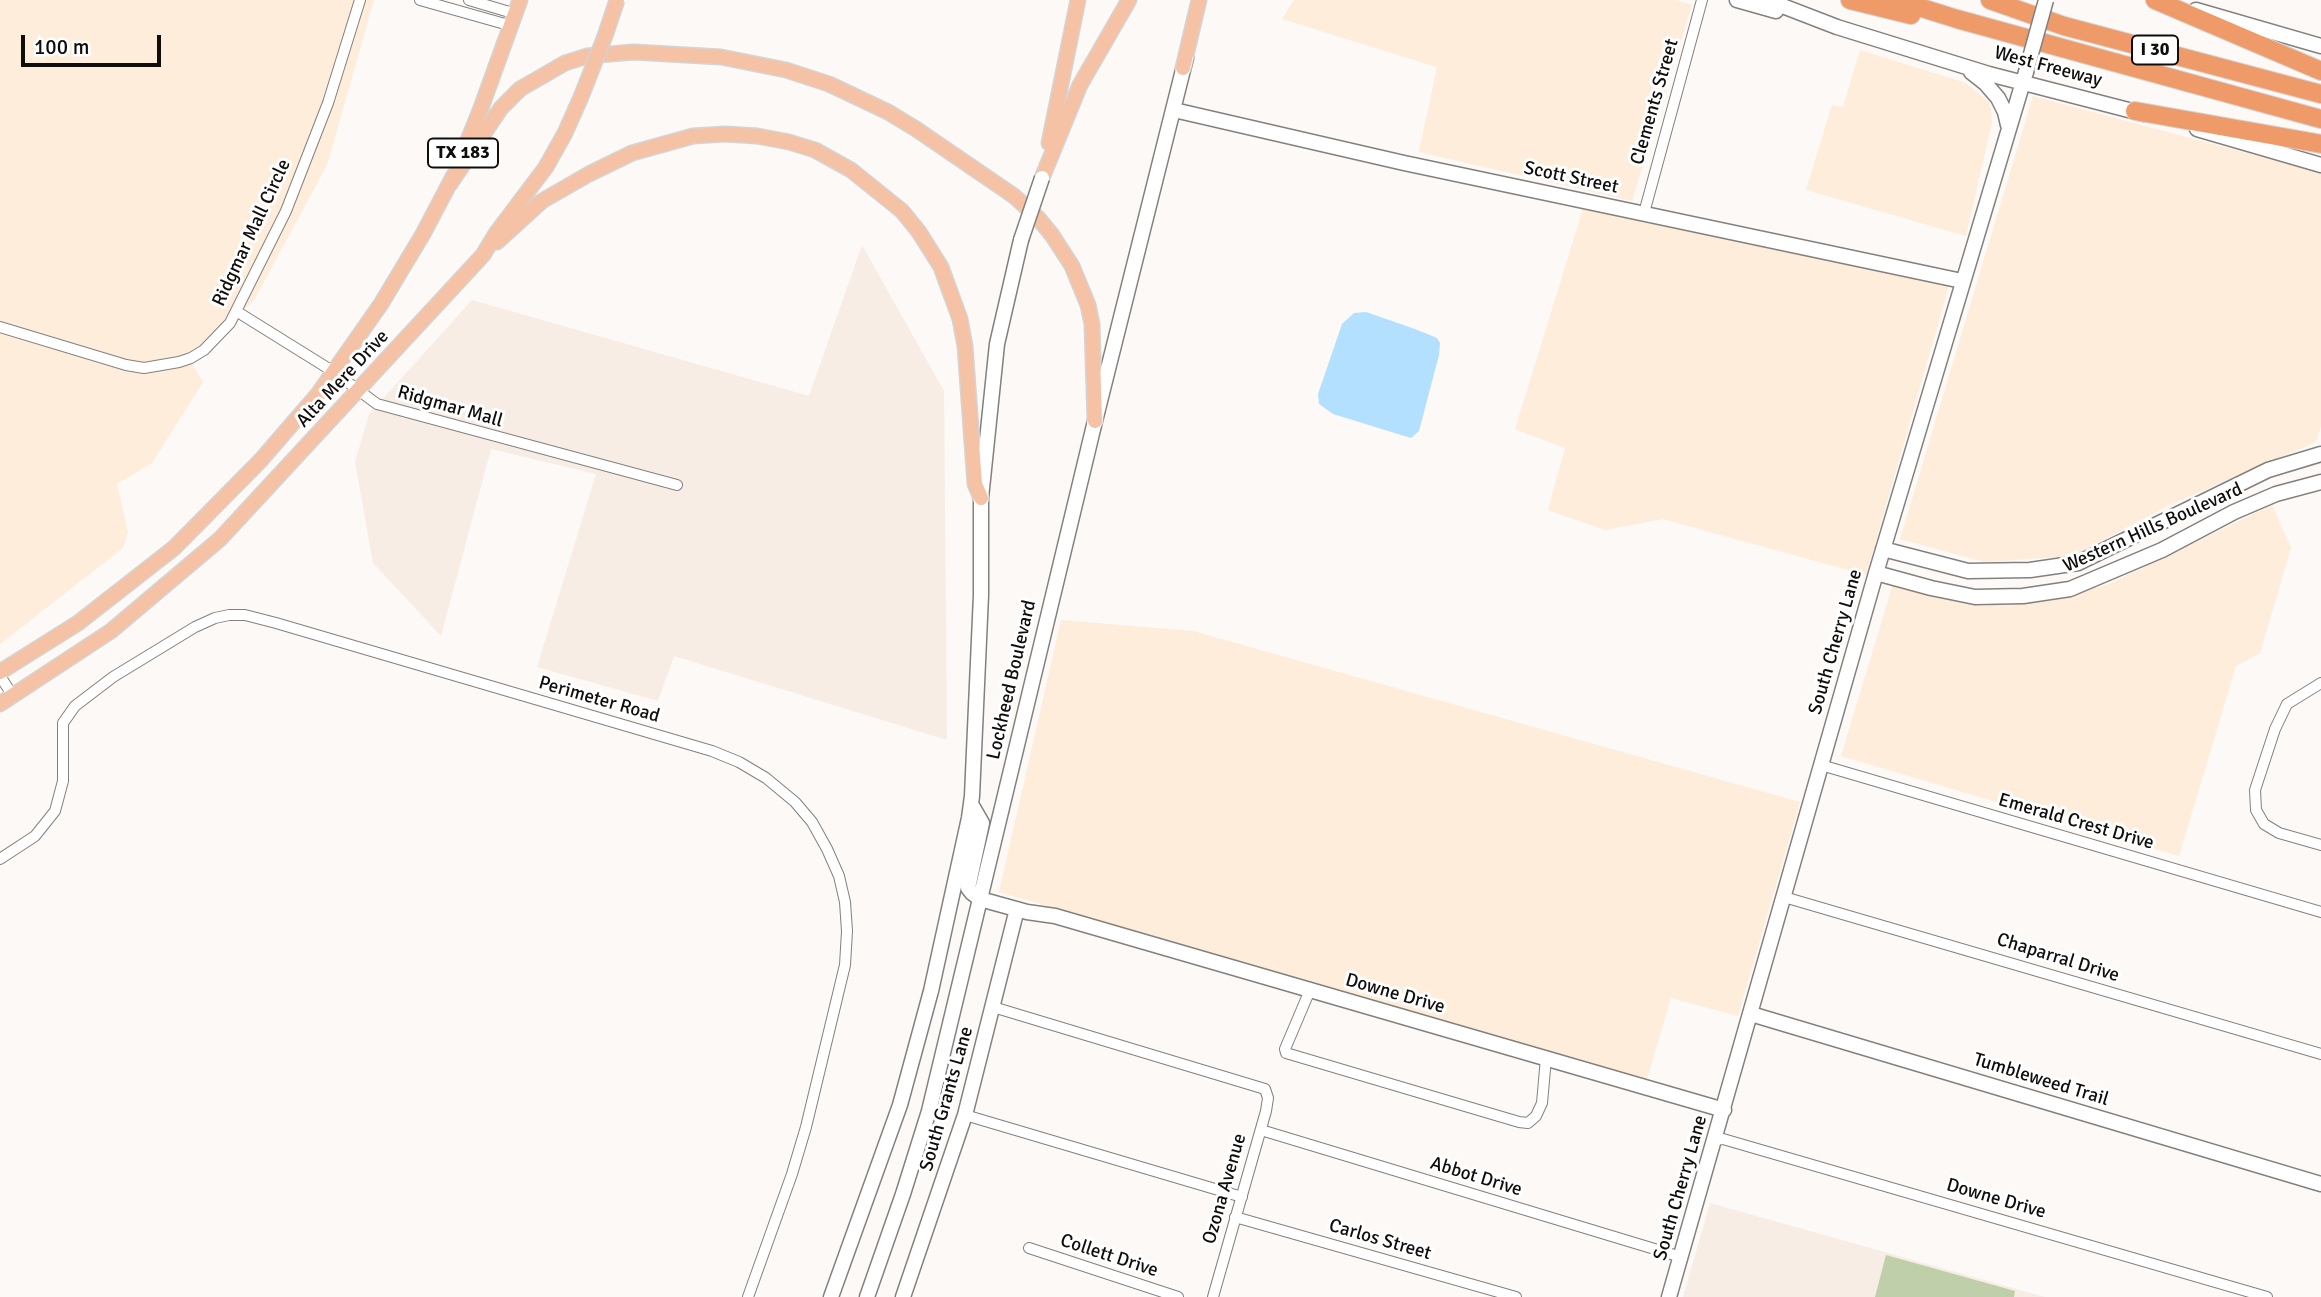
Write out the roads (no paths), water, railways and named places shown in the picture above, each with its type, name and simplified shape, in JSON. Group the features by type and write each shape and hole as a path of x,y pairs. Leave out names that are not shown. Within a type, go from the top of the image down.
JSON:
{"highway":[{"path":"1850,0 1931,19 1956,19"},
{"name":"West Freeway","path":"1896,0 1956,19 2321,119"},
{"name":"I 30","path":"1990,0 2064,26 2321,94"},
{"path":"2155,0 2321,71"},
{"path":"2135,111 2321,144"}],"main road":[{"name":"Alta Mere Drive","path":"0,705 111,631 220,540 484,255 497,232 546,167 565,133 617,0"},
{"path":"1042,178 1078,0"},
{"path":"1042,178 1080,85 1129,0"},
{"path":"1183,68 1199,0"},
{"name":"Alta Mere Drive","path":"0,674 70,628 174,548 261,460 318,394 394,284 450,184 516,13"},
{"path":"450,184 501,108 520,89 565,63 587,56 633,52 721,57 786,70 829,84 888,112 916,129 1014,197 1038,218 1052,235 1072,266 1088,305 1094,421"},
{"path":"484,255 542,201 632,153 694,136 725,134 757,136 815,150 851,170 902,211 941,267 960,319 965,346 975,484 981,498"}],"street":[{"name":"Ridgmar Mall Circle","path":"0,327 144,368 191,358 204,350 223,331 236,311 286,211 328,103 360,0"},
{"path":"420,0 516,13"},
{"path":"469,0 516,13"},
{"name":"Lockheed Boulevard","path":"867,1297 929,1111 1094,421 1183,68 1206,0"},
{"name":"Clements Street","path":"1644,213 1702,0"},
{"path":"1737,0 1837,27"},
{"name":"West Freeway","path":"1767,0 1837,27 1961,65 2024,78 2321,165"},
{"name":"South Cherry Lane","path":"1669,1297 1876,573 2046,0"},
{"path":"2161,0 2321,46"},
{"path":"1961,65 1985,83 1998,98 2006,112 2008,128"},
{"name":"Scott Street","path":"1174,110 1404,163 1962,281"},
{"name":"Lockheed Boulevard","path":"831,1297 900,1105 931,991 971,804 981,595 981,498 997,344 1021,240 1042,178"},
{"name":"Ridgmar Mall","path":"236,311 334,372 377,404 677,485"},
{"name":"Western Hills Boulevard","path":"1883,549 1975,572 2030,570 2078,563 2268,470 2321,454"},
{"name":"Western Hills Boulevard","path":"1876,573 1931,589 1975,597 2023,596 2070,589 2162,550 2234,512 2276,495 2321,482"},
{"name":"Perimeter Road","path":"0,859 35,835 55,811 63,781 63,723 75,706 113,677 195,626 229,615 245,615 275,623 712,751 739,762 766,778 795,802 811,822 839,876 845,902 847,931 845,965 806,1127 748,1297"},
{"path":"0,674 13,696"},
{"path":"2321,683 2287,704 2275,729 2255,790 2256,810 2264,824 2279,833 2321,845"},
{"name":"Emerald Crest Drive","path":"1821,765 2321,912"},
{"path":"971,804 982,823 968,888 980,899"},
{"name":"Downe Drive","path":"984,881 999,895 1029,904 1055,916"},
{"name":"Chaparral Drive","path":"1784,897 2321,1054"},
{"name":"Downe Drive","path":"980,899 1055,916 1724,1110"},
{"name":"South Grants Lane","path":"903,1297 965,1115 1017,909"},
{"path":"1310,990 1285,1049 1286,1053 1524,1123 1536,1116 1542,1103 1546,1058"},
{"name":"Ozona Avenue","path":"993,1007 1232,1077 1267,1091 1266,1111 1213,1297"},
{"name":"Tumbleweed Trail","path":"1751,1014 2321,1184"},
{"path":"965,1115 1241,1197"},
{"name":"Abbot Drive","path":"1261,1130 1681,1257"},
{"name":"Downe Drive","path":"1715,1140 1723,1139 2267,1297"},
{"name":"Carlos Street","path":"1235,1217 1516,1297"},
{"name":"Collett Drive","path":"1029,1248 1178,1297"}],"water":[{"path":"1366,312 1437,338 1440,343 1419,431 1411,438 1333,414 1319,404 1318,394 1342,324 1354,313"}]}
